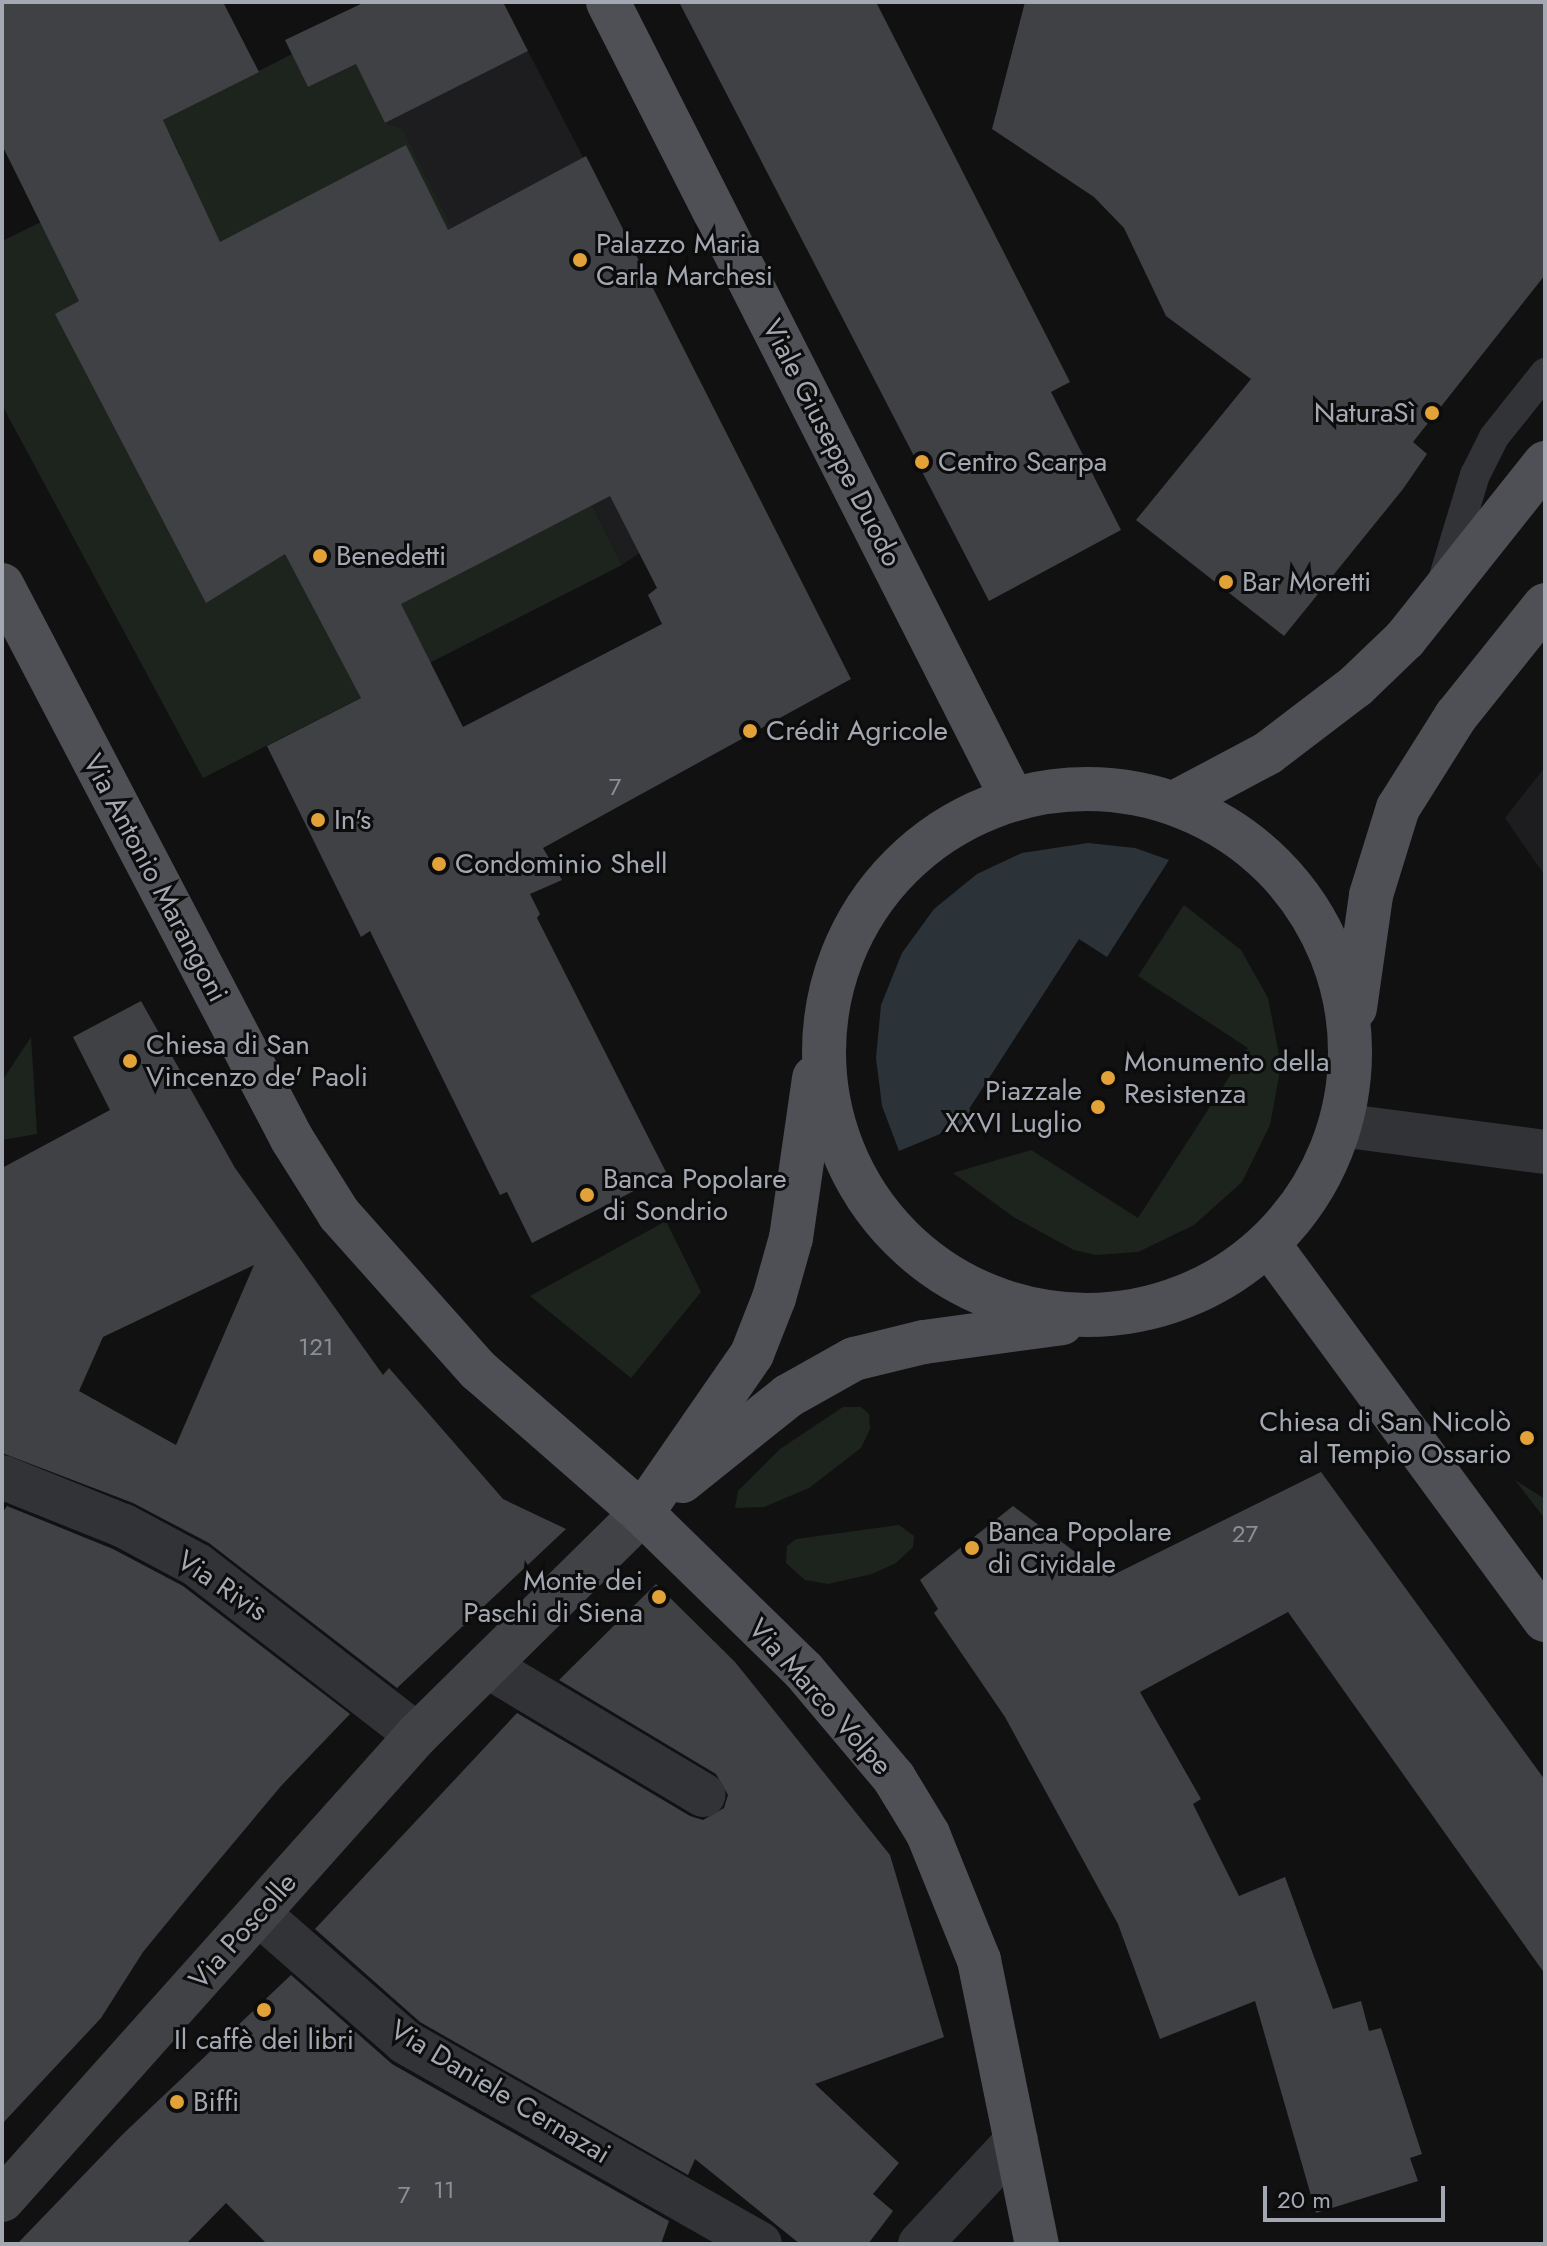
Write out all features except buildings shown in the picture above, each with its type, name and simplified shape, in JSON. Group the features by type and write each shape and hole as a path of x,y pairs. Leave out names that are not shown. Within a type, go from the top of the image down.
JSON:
{"main road":[{"name":"Viale Giuseppe Duodo","path":"608,2 1012,798"},
{"path":"1176,802 1309,726 1405,639 1545,463"},
{"name":"Via Antonio Marangoni","path":"2,585 292,1139 339,1214 478,1370 642,1513"},
{"path":"642,1513 788,1396 854,1359 924,1342 1116,1313 1196,1293 1273,1250 1322,1175 1340,1125 1351,1058 1359,958 1382,855 1398,808 1423,764 1545,605"},
{"path":"642,1513 752,1354 774,1298 791,1238 827,1004 843,951 885,881 929,840 1012,798 1098,788 1176,802 1249,843 1308,906 1342,985 1351,1058"},
{"path":"827,1004 822,1054 831,1118 844,1157 871,1204 903,1241 951,1278 1008,1303 1056,1313 1116,1313"},
{"path":"1273,1250 1545,1620"},
{"name":"Via Marco Volpe","path":"642,1513 841,1712 894,1778 928,1834 979,1960 1037,2244"}],"street":[{"path":"1502,660 1545,638"},
{"path":"1340,1125 1545,1152"},
{"name":"Via Rivis","path":"2,1477 124,1526 197,1565 417,1735"},
{"name":"Via Poscolle","path":"4,2195 417,1735 642,1513"},
{"path":"487,1666 703,1795"},
{"name":"Via Daniele Cernazai","path":"259,1914 405,2042 760,2244"},
{"path":"920,2244 1016,2141"}],"lane":[{"path":"1438,597 1475,475 1494,437 1545,373"}],"shaded area":[{"path":"528,51 749,478 622,565 402,130 385,123"},
{"path":"292,54 308,87 356,64 385,123 402,129 622,565 203,778 2,405 2,241 180,155 163,120"},
{"path":"1545,767 1545,876 1505,818"},
{"path":"1088,843 1135,848 1169,860 1107,957 1079,939 969,1109 981,1117 899,1151 882,1106 876,1058 881,1005 902,953 934,909 977,874 1022,853"},
{"path":"1184,905 1241,950 1268,998 1281,1065 1270,1125 1242,1182 1194,1225 1138,1252 1096,1255 1074,1250 1015,1218 953,1173 1031,1150 1138,1218 1248,1048 1138,976"},
{"path":"31,1037 37,1134 2,1140 2,1081"},
{"path":"666,1221 701,1292 631,1378 530,1296"},
{"path":"843,1407 861,1407 869,1414 870,1429 861,1448 809,1488 764,1507 735,1508 738,1491 780,1449"},
{"path":"1515,1480 1545,1499 1545,1519"},
{"path":"899,1525 914,1536 913,1547 896,1563 872,1574 828,1584 805,1580 786,1563 787,1546 796,1539"}],"place":[{"name":"Palazzo Maria Carla Marchesi","path":"580,260"},
{"name":"NaturaSì","path":"1432,413"},
{"name":"Centro Scarpa","path":"922,462"},
{"name":"Benedetti","path":"320,556"},
{"name":"Bar Moretti","path":"1226,582"},
{"name":"Crédit Agricole","path":"750,731"},
{"name":"In's","path":"318,820"},
{"name":"Condominio Shell","path":"439,864"},
{"name":"Chiesa di San Vincenzo de' Paoli","path":"130,1061"},
{"name":"Monumento della Resistenza","path":"1108,1078"},
{"name":"Piazzale XXVI Luglio","path":"1098,1107"},
{"name":"Banca Popolare di Sondrio","path":"587,1195"},
{"name":"Chiesa di San Nicolò al Tempio Ossario","path":"1527,1438"},
{"name":"Banca Popolare di Cividale","path":"972,1548"},
{"name":"Monte dei Paschi di Siena","path":"659,1597"},
{"name":"Il caffè dei libri","path":"264,2010"},
{"name":"Biffi","path":"177,2102"}]}
